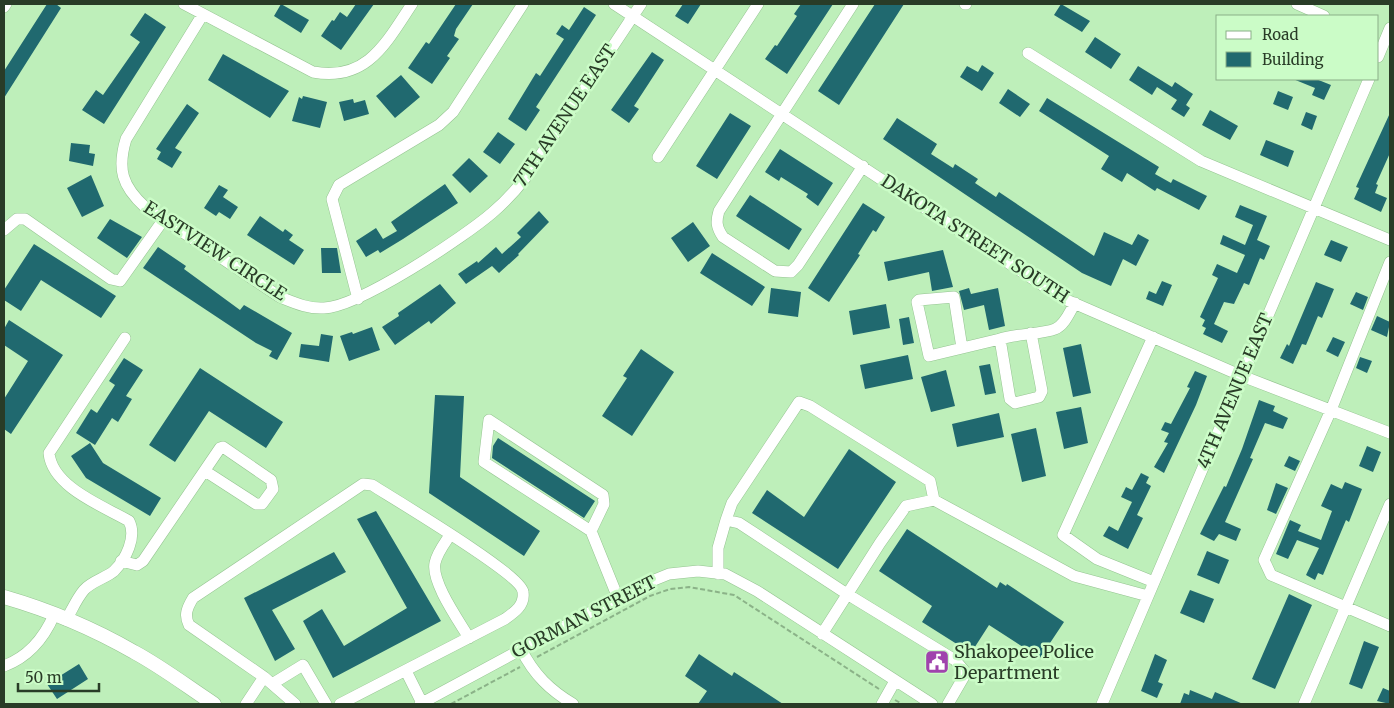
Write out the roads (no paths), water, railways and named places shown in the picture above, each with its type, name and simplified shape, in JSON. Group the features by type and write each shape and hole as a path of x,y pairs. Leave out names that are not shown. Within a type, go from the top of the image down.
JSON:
{"main road":[{"path":"4,598 60,617 103,635 136,653 206,702"}],"street":[{"path":"184,4 313,72 331,75 349,72 367,63 385,45 412,4"},
{"path":"358,299 332,198 339,185 439,125 453,112 523,4"},
{"name":"DAKOTA STREET SOUTH","path":"614,4 784,113 1062,298 1242,376 1390,433"},
{"name":"7TH AVENUE EAST","path":"325,308 346,304 358,299 470,230 508,198 526,177 641,4"},
{"path":"658,157 758,4"},
{"path":"853,4 719,211 716,221 718,230 723,236 775,271 791,272 798,265 863,166"},
{"path":"1297,4 1322,15"},
{"name":"EASTVIEW CIRCLE","path":"203,14 126,139 120,158 123,177 130,194 280,297 304,307 325,308"},
{"path":"1379,56 1390,28"},
{"path":"1028,53 1201,161 1390,240"},
{"name":"4TH AVENUE EAST","path":"1103,704 1368,80"},
{"path":"4,230 17,219 25,219 111,279 120,281 164,219"},
{"path":"1390,262 1330,410 1264,560 1271,575 1390,626"},
{"path":"962,348 954,297 919,300 917,302 927,355 962,348 1000,339 1055,329 1062,323 1075,303"},
{"path":"1000,339 1010,399 1015,403 1039,397 1042,391 1031,333"},
{"path":"1153,337 1063,535 1097,559 1154,582"},
{"path":"4,666 15,662 34,646 85,589 114,571 129,548 132,528 129,521 68,486 55,472 50,462 49,453 125,338"},
{"path":"718,574 718,548 732,503 799,402 810,406 930,481 934,500"},
{"path":"591,531 604,504 603,495 490,420 484,462 591,531 618,598"},
{"path":"121,562 137,565 143,561 205,471 223,447 271,480 274,488 262,504 256,504 205,471"},
{"path":"296,704 268,680 189,625 186,618 187,607 192,598 362,484 372,485 498,566 519,582 523,591 522,602 516,611 469,638 340,704"},
{"path":"822,634 906,506 934,500 1074,576 1148,596"},
{"path":"1304,704 1390,504"},
{"path":"726,520 739,524 847,594 955,660 966,673 948,704"},
{"path":"450,535 436,557 434,566 436,580 469,638"},
{"name":"GORMAN STREET","path":"421,704 637,587 669,574 698,571 725,574 757,590 932,704"},
{"path":"521,649 528,662 551,691 569,703"},
{"path":"246,704 268,680 303,665 326,704"},
{"path":"406,671 421,704"},
{"path":"884,699 895,681"}],"place":[{"name":"Shakopee Police Department","path":"937,662"}]}
